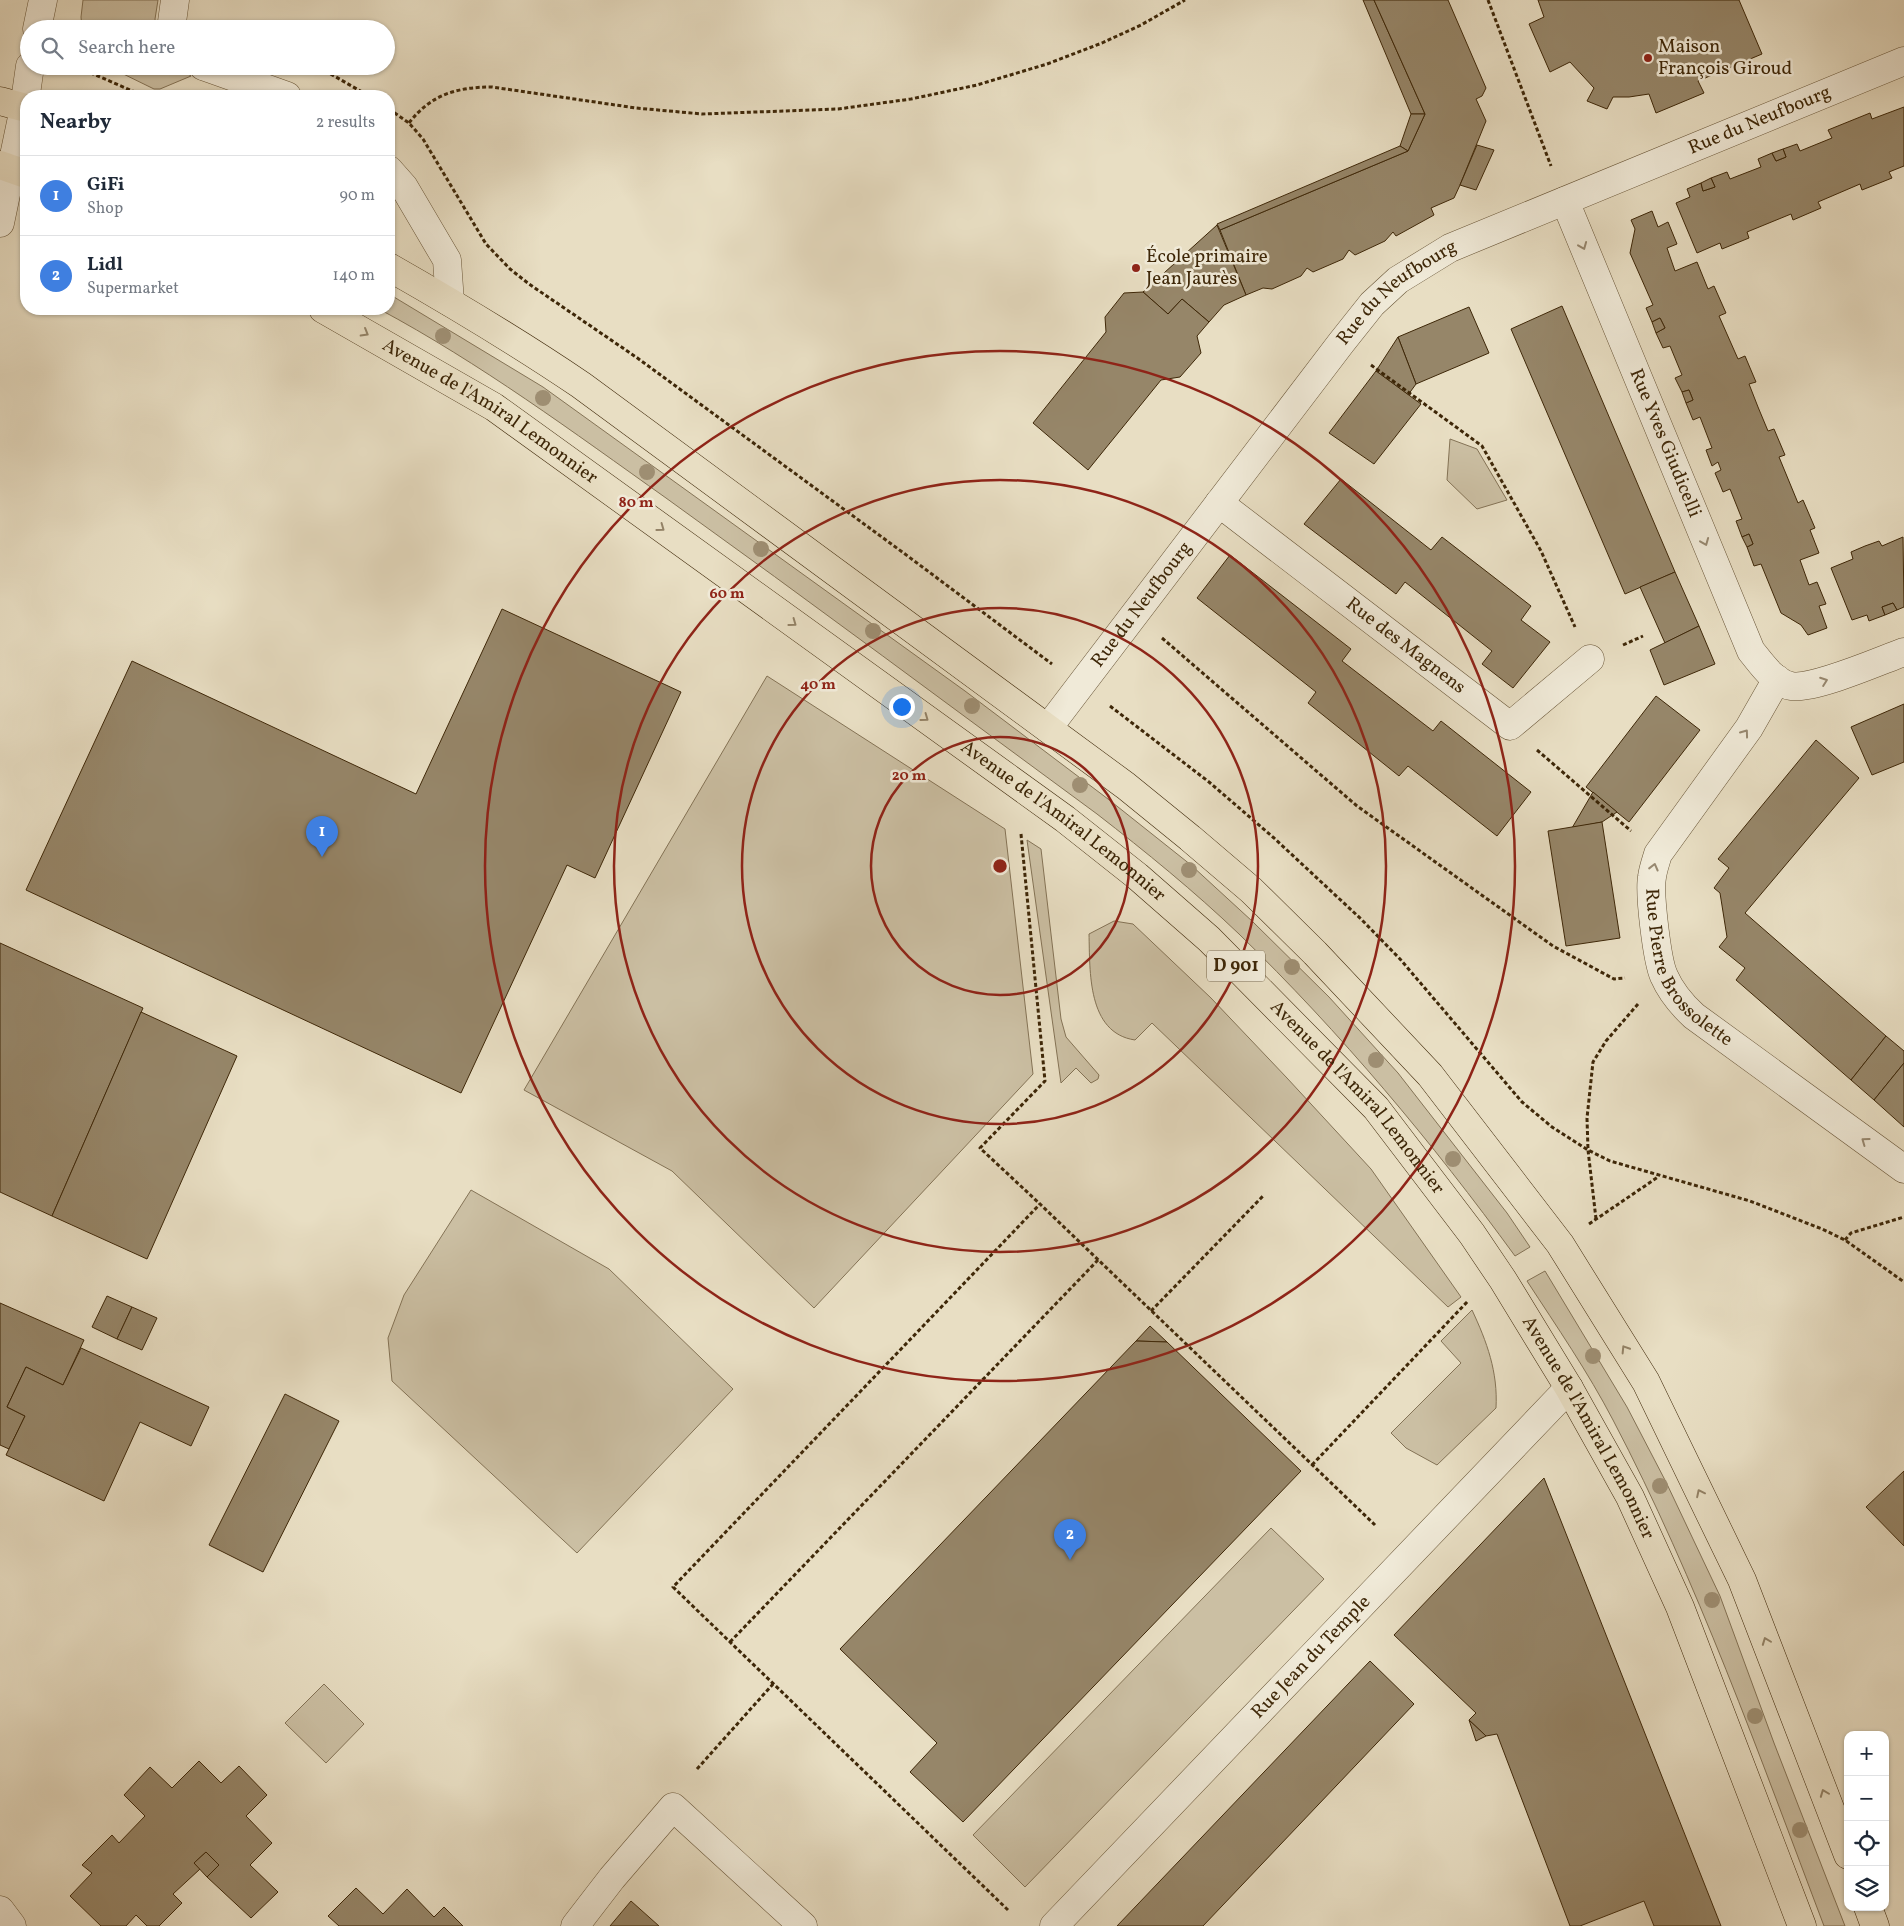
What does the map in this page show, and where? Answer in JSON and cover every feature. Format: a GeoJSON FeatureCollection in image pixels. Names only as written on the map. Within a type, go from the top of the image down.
{"type":"FeatureCollection","features":[{"type":"Feature","properties":{"kind":"main road"},"geometry":{"type":"LineString","coordinates":[[395,270],[522,345],[581,385],[1126,786],[1251,890],[1316,953],[1430,1075],[1560,1244],[1646,1382],[1742,1580],[1844,1845]]}},
{"type":"Feature","properties":{"kind":"main road","name":"Avenue de l'Amiral Lemonnier"},"geometry":{"type":"LineString","coordinates":[[333,315],[494,407],[1065,819],[1137,876],[1209,939],[1376,1108],[1493,1265],[1569,1388],[1630,1497],[1680,1607],[1802,1926]]}},
{"type":"Feature","properties":{"kind":"main road"},"geometry":{"type":"LineString","coordinates":[[1869,1911],[1875,1926]]}},
{"type":"Feature","properties":{"kind":"street"},"geometry":{"type":"LineString","coordinates":[[39,20],[42,0]]}},
{"type":"Feature","properties":{"kind":"street"},"geometry":{"type":"LineString","coordinates":[[172,20],[176,0]]}},
{"type":"Feature","properties":{"kind":"street","name":"Rue du Neufbourg"},"geometry":{"type":"LineString","coordinates":[[1048,728],[1341,343],[1372,304],[1398,280],[1450,248],[1904,60]]}},
{"type":"Feature","properties":{"kind":"street"},"geometry":{"type":"LineString","coordinates":[[20,90],[26,75]]}},
{"type":"Feature","properties":{"kind":"street"},"geometry":{"type":"LineString","coordinates":[[228,75],[270,90]]}},
{"type":"Feature","properties":{"kind":"street"},"geometry":{"type":"LineString","coordinates":[[0,223],[16,166],[13,108],[20,91]]}},
{"type":"Feature","properties":{"kind":"street"},"geometry":{"type":"LineString","coordinates":[[395,177],[404,187],[447,260],[450,302]]}},
{"type":"Feature","properties":{"kind":"street","name":"Rue Yves Giudicelli"},"geometry":{"type":"LineString","coordinates":[[1565,201],[1750,651],[1777,680]]}},
{"type":"Feature","properties":{"kind":"street","name":"Rue des Magnens"},"geometry":{"type":"LineString","coordinates":[[1219,503],[1510,726]]}},
{"type":"Feature","properties":{"kind":"street"},"geometry":{"type":"LineString","coordinates":[[1777,680],[1790,686],[1814,685],[1904,652]]}},
{"type":"Feature","properties":{"kind":"street"},"geometry":{"type":"LineString","coordinates":[[1510,726],[1590,660]]}},
{"type":"Feature","properties":{"kind":"street","name":"Rue Pierre Brossolette"},"geometry":{"type":"LineString","coordinates":[[1777,680],[1749,728],[1658,854],[1652,877],[1652,894],[1663,975],[1677,1000],[1694,1016],[1904,1169]]}},
{"type":"Feature","properties":{"kind":"street","name":"Rue Jean du Temple"},"geometry":{"type":"LineString","coordinates":[[1054,1926],[1569,1388]]}},
{"type":"Feature","properties":{"kind":"street"},"geometry":{"type":"LineString","coordinates":[[575,1926],[612,1878],[673,1807],[803,1926]]}},
{"type":"Feature","properties":{"kind":"street"},"geometry":{"type":"LineString","coordinates":[[0,1910],[12,1926]]}},
{"type":"Feature","properties":{"kind":"path"},"geometry":{"type":"LineString","coordinates":[[409,123],[416,113],[451,91],[478,87],[492,87],[636,108],[702,114],[838,109],[911,99],[977,85],[1047,64],[1102,43],[1141,25],[1185,0]]}},
{"type":"Feature","properties":{"kind":"path"},"geometry":{"type":"LineString","coordinates":[[1488,0],[1565,201]]}},
{"type":"Feature","properties":{"kind":"path"},"geometry":{"type":"LineString","coordinates":[[96,75],[130,90]]}},
{"type":"Feature","properties":{"kind":"path"},"geometry":{"type":"LineString","coordinates":[[332,75],[359,90]]}},
{"type":"Feature","properties":{"kind":"path"},"geometry":{"type":"LineString","coordinates":[[395,113],[409,123],[423,139],[486,244],[510,269],[644,363],[1042,657]]}},
{"type":"Feature","properties":{"kind":"path"},"geometry":{"type":"LineString","coordinates":[[1341,343],[1482,446],[1541,550],[1590,660]]}},
{"type":"Feature","properties":{"kind":"path"},"geometry":{"type":"LineString","coordinates":[[1134,614],[1357,806],[1553,946],[1614,979],[1663,975]]}},
{"type":"Feature","properties":{"kind":"path"},"geometry":{"type":"LineString","coordinates":[[1113,709],[1209,782],[1274,838],[1361,919],[1400,959],[1522,1102],[1552,1128],[1610,1161],[1750,1201],[1822,1229],[1845,1240],[1904,1282]]}},
{"type":"Feature","properties":{"kind":"path"},"geometry":{"type":"LineString","coordinates":[[1510,726],[1658,854]]}},
{"type":"Feature","properties":{"kind":"path"},"geometry":{"type":"LineString","coordinates":[[1021,833],[1044,1081],[980,1148],[1375,1525]]}},
{"type":"Feature","properties":{"kind":"path"},"geometry":{"type":"LineString","coordinates":[[1596,1219],[1588,1150],[1587,1118],[1594,1062],[1606,1041],[1663,975]]}},
{"type":"Feature","properties":{"kind":"path"},"geometry":{"type":"LineString","coordinates":[[1588,1225],[1659,1176]]}},
{"type":"Feature","properties":{"kind":"path"},"geometry":{"type":"LineString","coordinates":[[1151,1311],[1264,1195]]}},
{"type":"Feature","properties":{"kind":"path"},"geometry":{"type":"LineString","coordinates":[[1008,1910],[673,1587],[1040,1204]]}},
{"type":"Feature","properties":{"kind":"path"},"geometry":{"type":"LineString","coordinates":[[1845,1240],[1851,1233],[1904,1216]]}},
{"type":"Feature","properties":{"kind":"path"},"geometry":{"type":"LineString","coordinates":[[730,1642],[1098,1260]]}},
{"type":"Feature","properties":{"kind":"path"},"geometry":{"type":"LineString","coordinates":[[1312,1465],[1468,1301]]}},
{"type":"Feature","properties":{"kind":"path"},"geometry":{"type":"LineString","coordinates":[[697,1769],[773,1684]]}},
{"type":"Feature","properties":{"kind":"shaded area"},"geometry":{"type":"Polygon","coordinates":[[[83,0],[158,0],[155,20],[81,20],[83,0]]]}},
{"type":"Feature","properties":{"kind":"shaded area"},"geometry":{"type":"Polygon","coordinates":[[[125,75],[191,76],[160,89],[154,89],[125,75]]]}},
{"type":"Feature","properties":{"kind":"shaded area"},"geometry":{"type":"Polygon","coordinates":[[[395,298],[543,387],[965,691],[1108,799],[1191,865],[1252,921],[1329,997],[1398,1073],[1507,1213],[1530,1247],[1515,1256],[1418,1130],[1349,1049],[1239,934],[1170,872],[1097,814],[666,498],[526,399],[390,315],[395,315],[395,298]]]}},
{"type":"Feature","properties":{"kind":"shaded area"},"geometry":{"type":"Polygon","coordinates":[[[1450,439],[1477,449],[1507,500],[1477,509],[1447,480],[1450,439]]]}},
{"type":"Feature","properties":{"kind":"shaded area"},"geometry":{"type":"Polygon","coordinates":[[[767,676],[1005,829],[1033,1074],[814,1308],[672,1171],[524,1090],[767,676]]]}},
{"type":"Feature","properties":{"kind":"shaded area"},"geometry":{"type":"Polygon","coordinates":[[[1027,840],[1041,849],[1061,1019],[1066,1037],[1099,1075],[1098,1079],[1091,1083],[1076,1068],[1061,1083],[1027,840]]]}},
{"type":"Feature","properties":{"kind":"shaded area"},"geometry":{"type":"Polygon","coordinates":[[[1114,921],[1133,924],[1211,998],[1371,1169],[1461,1297],[1448,1307],[1152,1023],[1135,1040],[1119,1035],[1108,1026],[1094,998],[1091,982],[1089,934],[1114,921]]]}},
{"type":"Feature","properties":{"kind":"shaded area"},"geometry":{"type":"Polygon","coordinates":[[[471,1190],[609,1269],[733,1389],[577,1553],[392,1381],[388,1338],[404,1295],[471,1190]]]}},
{"type":"Feature","properties":{"kind":"shaded area"},"geometry":{"type":"Polygon","coordinates":[[[1545,1271],[1627,1407],[1666,1482],[1720,1596],[1774,1743],[1845,1926],[1824,1926],[1726,1670],[1700,1606],[1644,1481],[1593,1384],[1527,1281],[1545,1271]]]}},
{"type":"Feature","properties":{"kind":"shaded area"},"geometry":{"type":"Polygon","coordinates":[[[1472,1310],[1490,1357],[1495,1382],[1496,1408],[1437,1465],[1406,1448],[1391,1433],[1461,1363],[1441,1341],[1472,1310]]]}},
{"type":"Feature","properties":{"kind":"shaded area"},"geometry":{"type":"Polygon","coordinates":[[[1271,1528],[1324,1579],[1025,1887],[973,1835],[1271,1528]]]}},
{"type":"Feature","properties":{"kind":"shaded area"},"geometry":{"type":"Polygon","coordinates":[[[324,1684],[364,1724],[326,1763],[285,1723],[324,1684]]]}},
{"type":"Feature","properties":{"kind":"building"},"geometry":{"type":"Polygon","coordinates":[[[1363,0],[1374,0],[1425,114],[1411,114],[1363,0]]]}},
{"type":"Feature","properties":{"kind":"building"},"geometry":{"type":"Polygon","coordinates":[[[1374,0],[1448,0],[1486,88],[1482,96],[1476,99],[1486,121],[1460,185],[1454,198],[1431,208],[1434,215],[1396,236],[1393,232],[1385,241],[1355,255],[1349,250],[1343,259],[1313,272],[1307,268],[1301,276],[1272,289],[1263,288],[1246,295],[1220,230],[1408,151],[1425,114],[1374,0]]]}},
{"type":"Feature","properties":{"kind":"building","name":"Maison François Giroud"},"geometry":{"type":"Polygon","coordinates":[[[1538,0],[1739,0],[1762,54],[1698,81],[1704,93],[1656,113],[1649,94],[1613,97],[1607,109],[1587,101],[1594,88],[1570,62],[1550,72],[1529,24],[1544,17],[1538,0]]]}},
{"type":"Feature","properties":{"kind":"building"},"geometry":{"type":"Polygon","coordinates":[[[1904,107],[1904,166],[1889,172],[1892,178],[1862,190],[1860,184],[1818,202],[1821,208],[1793,220],[1791,214],[1747,232],[1749,238],[1722,249],[1720,243],[1697,253],[1676,203],[1690,197],[1687,189],[1701,183],[1703,191],[1715,187],[1711,178],[1727,172],[1730,179],[1761,167],[1758,159],[1772,153],[1776,161],[1786,157],[1783,149],[1797,144],[1800,151],[1832,138],[1828,130],[1870,113],[1872,119],[1904,107]]]}},
{"type":"Feature","properties":{"kind":"building"},"geometry":{"type":"Polygon","coordinates":[[[1411,114],[1425,114],[1408,151],[1400,146],[1411,114]]]}},
{"type":"Feature","properties":{"kind":"building"},"geometry":{"type":"Polygon","coordinates":[[[1477,145],[1494,150],[1476,190],[1460,185],[1477,145]]]}},
{"type":"Feature","properties":{"kind":"building"},"geometry":{"type":"Polygon","coordinates":[[[1400,146],[1408,151],[1220,230],[1217,224],[1400,146]]]}},
{"type":"Feature","properties":{"kind":"building"},"geometry":{"type":"Polygon","coordinates":[[[1783,149],[1786,157],[1776,161],[1772,153],[1783,149]]]}},
{"type":"Feature","properties":{"kind":"building"},"geometry":{"type":"Polygon","coordinates":[[[1711,178],[1715,187],[1703,191],[1701,183],[1711,178]]]}},
{"type":"Feature","properties":{"kind":"building"},"geometry":{"type":"Polygon","coordinates":[[[1652,211],[1658,227],[1668,222],[1677,244],[1667,248],[1675,271],[1697,262],[1708,289],[1714,286],[1726,313],[1719,316],[1738,359],[1745,356],[1756,382],[1749,384],[1758,407],[1768,431],[1774,429],[1785,455],[1779,457],[1798,503],[1803,500],[1815,528],[1810,530],[1819,553],[1800,560],[1809,585],[1817,582],[1826,604],[1819,606],[1827,628],[1808,635],[1801,625],[1781,613],[1761,564],[1754,566],[1747,547],[1753,544],[1749,534],[1742,537],[1736,521],[1742,519],[1730,489],[1723,492],[1715,473],[1721,470],[1718,462],[1712,466],[1706,450],[1712,448],[1700,417],[1693,420],[1686,403],[1693,400],[1689,390],[1682,392],[1675,378],[1682,375],[1670,346],[1663,348],[1656,333],[1665,328],[1660,318],[1652,322],[1646,308],[1653,305],[1630,253],[1635,229],[1631,220],[1652,211]]]}},
{"type":"Feature","properties":{"kind":"building"},"geometry":{"type":"Polygon","coordinates":[[[1217,225],[1246,295],[1224,305],[1209,322],[1182,299],[1168,314],[1143,292],[1217,225]]]}},
{"type":"Feature","properties":{"kind":"building"},"geometry":{"type":"Polygon","coordinates":[[[1143,292],[1168,314],[1182,299],[1209,322],[1197,336],[1201,353],[1180,377],[1161,380],[1088,470],[1033,423],[1106,332],[1105,317],[1124,293],[1143,292]]]}},
{"type":"Feature","properties":{"kind":"building"},"geometry":{"type":"Polygon","coordinates":[[[1562,306],[1675,572],[1625,594],[1511,329],[1562,306]]]}},
{"type":"Feature","properties":{"kind":"building"},"geometry":{"type":"Polygon","coordinates":[[[1469,307],[1489,353],[1416,384],[1398,337],[1469,307]]]}},
{"type":"Feature","properties":{"kind":"building"},"geometry":{"type":"Polygon","coordinates":[[[1660,318],[1665,328],[1656,333],[1652,322],[1660,318]]]}},
{"type":"Feature","properties":{"kind":"building"},"geometry":{"type":"Polygon","coordinates":[[[1398,337],[1416,384],[1408,395],[1376,371],[1398,337]]]}},
{"type":"Feature","properties":{"kind":"building"},"geometry":{"type":"Polygon","coordinates":[[[1376,371],[1421,404],[1374,464],[1329,433],[1376,371]]]}},
{"type":"Feature","properties":{"kind":"building"},"geometry":{"type":"Polygon","coordinates":[[[1689,390],[1693,400],[1686,403],[1682,392],[1689,390]]]}},
{"type":"Feature","properties":{"kind":"building"},"geometry":{"type":"Polygon","coordinates":[[[1341,479],[1431,550],[1442,537],[1531,606],[1521,620],[1550,642],[1513,688],[1482,664],[1492,651],[1405,582],[1396,594],[1304,524],[1341,479]]]}},
{"type":"Feature","properties":{"kind":"building"},"geometry":{"type":"Polygon","coordinates":[[[1749,534],[1753,544],[1747,547],[1742,537],[1749,534]]]}},
{"type":"Feature","properties":{"kind":"building"},"geometry":{"type":"Polygon","coordinates":[[[1903,537],[1904,607],[1897,610],[1893,603],[1882,607],[1885,615],[1869,621],[1867,615],[1852,620],[1831,568],[1853,559],[1851,552],[1879,541],[1882,546],[1903,537]]]}},
{"type":"Feature","properties":{"kind":"building"},"geometry":{"type":"Polygon","coordinates":[[[1230,555],[1351,649],[1342,661],[1433,731],[1441,721],[1531,792],[1497,836],[1408,766],[1399,776],[1308,703],[1316,692],[1197,598],[1230,555]]]}},
{"type":"Feature","properties":{"kind":"building"},"geometry":{"type":"Polygon","coordinates":[[[1675,572],[1699,626],[1665,643],[1640,587],[1675,572]]]}},
{"type":"Feature","properties":{"kind":"building"},"geometry":{"type":"Polygon","coordinates":[[[1893,603],[1897,610],[1885,615],[1882,607],[1893,603]]]}},
{"type":"Feature","properties":{"kind":"building"},"geometry":{"type":"Polygon","coordinates":[[[502,609],[681,692],[595,878],[567,865],[461,1093],[26,890],[132,661],[416,794],[502,609]]]}},
{"type":"Feature","properties":{"kind":"building"},"geometry":{"type":"Polygon","coordinates":[[[1699,626],[1715,664],[1664,685],[1650,650],[1699,626]]]}},
{"type":"Feature","properties":{"kind":"building"},"geometry":{"type":"Polygon","coordinates":[[[1656,696],[1700,730],[1629,822],[1586,787],[1656,696]]]}},
{"type":"Feature","properties":{"kind":"building"},"geometry":{"type":"Polygon","coordinates":[[[1904,704],[1904,762],[1872,775],[1851,727],[1904,704]]]}},
{"type":"Feature","properties":{"kind":"building"},"geometry":{"type":"Polygon","coordinates":[[[1816,740],[1859,778],[1745,913],[1886,1036],[1851,1080],[1736,980],[1745,968],[1719,947],[1727,937],[1720,893],[1714,888],[1729,868],[1718,859],[1816,740]]]}},
{"type":"Feature","properties":{"kind":"building"},"geometry":{"type":"Polygon","coordinates":[[[1593,792],[1617,812],[1602,822],[1572,828],[1593,792]]]}},
{"type":"Feature","properties":{"kind":"building"},"geometry":{"type":"Polygon","coordinates":[[[1602,822],[1620,938],[1566,946],[1548,831],[1602,822]]]}},
{"type":"Feature","properties":{"kind":"building"},"geometry":{"type":"Polygon","coordinates":[[[0,943],[143,1008],[52,1216],[0,1192],[0,943]]]}},
{"type":"Feature","properties":{"kind":"building"},"geometry":{"type":"Polygon","coordinates":[[[141,1012],[237,1056],[147,1259],[52,1216],[141,1012]]]}},
{"type":"Feature","properties":{"kind":"building"},"geometry":{"type":"Polygon","coordinates":[[[1886,1036],[1904,1051],[1904,1063],[1874,1100],[1851,1080],[1886,1036]]]}},
{"type":"Feature","properties":{"kind":"building"},"geometry":{"type":"Polygon","coordinates":[[[1904,1063],[1904,1127],[1874,1100],[1904,1063]]]}},
{"type":"Feature","properties":{"kind":"building"},"geometry":{"type":"Polygon","coordinates":[[[107,1296],[132,1307],[117,1339],[92,1327],[107,1296]]]}},
{"type":"Feature","properties":{"kind":"building"},"geometry":{"type":"Polygon","coordinates":[[[0,1303],[84,1340],[63,1385],[26,1367],[7,1407],[25,1416],[9,1449],[0,1445],[0,1303]]]}},
{"type":"Feature","properties":{"kind":"building"},"geometry":{"type":"Polygon","coordinates":[[[132,1307],[157,1318],[142,1350],[117,1339],[132,1307]]]}},
{"type":"Feature","properties":{"kind":"building"},"geometry":{"type":"Polygon","coordinates":[[[1150,1326],[1167,1342],[1136,1341],[1150,1326]]]}},
{"type":"Feature","properties":{"kind":"building"},"geometry":{"type":"Polygon","coordinates":[[[1136,1341],[1167,1342],[1301,1471],[963,1822],[910,1772],[937,1743],[840,1649],[1136,1341]]]}},
{"type":"Feature","properties":{"kind":"building"},"geometry":{"type":"Polygon","coordinates":[[[81,1348],[209,1407],[191,1446],[140,1422],[104,1501],[6,1455],[25,1416],[7,1407],[26,1367],[63,1385],[81,1348]]]}},
{"type":"Feature","properties":{"kind":"building"},"geometry":{"type":"Polygon","coordinates":[[[285,1394],[339,1421],[263,1572],[209,1545],[285,1394]]]}},
{"type":"Feature","properties":{"kind":"building"},"geometry":{"type":"Polygon","coordinates":[[[1904,1471],[1904,1546],[1866,1507],[1904,1471]]]}},
{"type":"Feature","properties":{"kind":"building"},"geometry":{"type":"Polygon","coordinates":[[[1544,1478],[1721,1926],[1654,1926],[1644,1901],[1580,1926],[1570,1926],[1497,1734],[1486,1736],[1469,1720],[1476,1713],[1394,1635],[1544,1478]]]}},
{"type":"Feature","properties":{"kind":"building"},"geometry":{"type":"Polygon","coordinates":[[[1370,1661],[1414,1704],[1203,1926],[1117,1926],[1370,1661]]]}},
{"type":"Feature","properties":{"kind":"building"},"geometry":{"type":"Polygon","coordinates":[[[1469,1720],[1486,1736],[1476,1741],[1469,1720]]]}},
{"type":"Feature","properties":{"kind":"building"},"geometry":{"type":"Polygon","coordinates":[[[199,1761],[221,1783],[239,1766],[267,1795],[246,1816],[272,1843],[250,1865],[278,1892],[251,1918],[207,1877],[219,1865],[206,1852],[194,1863],[200,1869],[173,1894],[182,1903],[159,1926],[147,1926],[136,1915],[126,1926],[101,1926],[70,1896],[92,1873],[82,1865],[112,1835],[119,1843],[145,1816],[124,1795],[150,1767],[172,1788],[199,1761]]]}},
{"type":"Feature","properties":{"kind":"building"},"geometry":{"type":"Polygon","coordinates":[[[206,1852],[219,1865],[207,1877],[194,1863],[206,1852]]]}},
{"type":"Feature","properties":{"kind":"building"},"geometry":{"type":"Polygon","coordinates":[[[356,1888],[383,1914],[407,1889],[434,1917],[444,1907],[463,1926],[339,1926],[328,1916],[356,1888]]]}},
{"type":"Feature","properties":{"kind":"building"},"geometry":{"type":"Polygon","coordinates":[[[631,1901],[659,1926],[610,1926],[631,1901]]]}},
{"type":"Feature","properties":{"kind":"place","name":"Maison François Giroud"},"geometry":{"type":"Point","coordinates":[1648,58]}},
{"type":"Feature","properties":{"kind":"place","name":"École primaire Jean Jaurès"},"geometry":{"type":"Point","coordinates":[1136,268]}},
{"type":"Feature","properties":{"kind":"place","name":"GiFi"},"geometry":{"type":"Point","coordinates":[322,857]}},
{"type":"Feature","properties":{"kind":"place","name":"Lidl"},"geometry":{"type":"Point","coordinates":[1070,1560]}}]}
